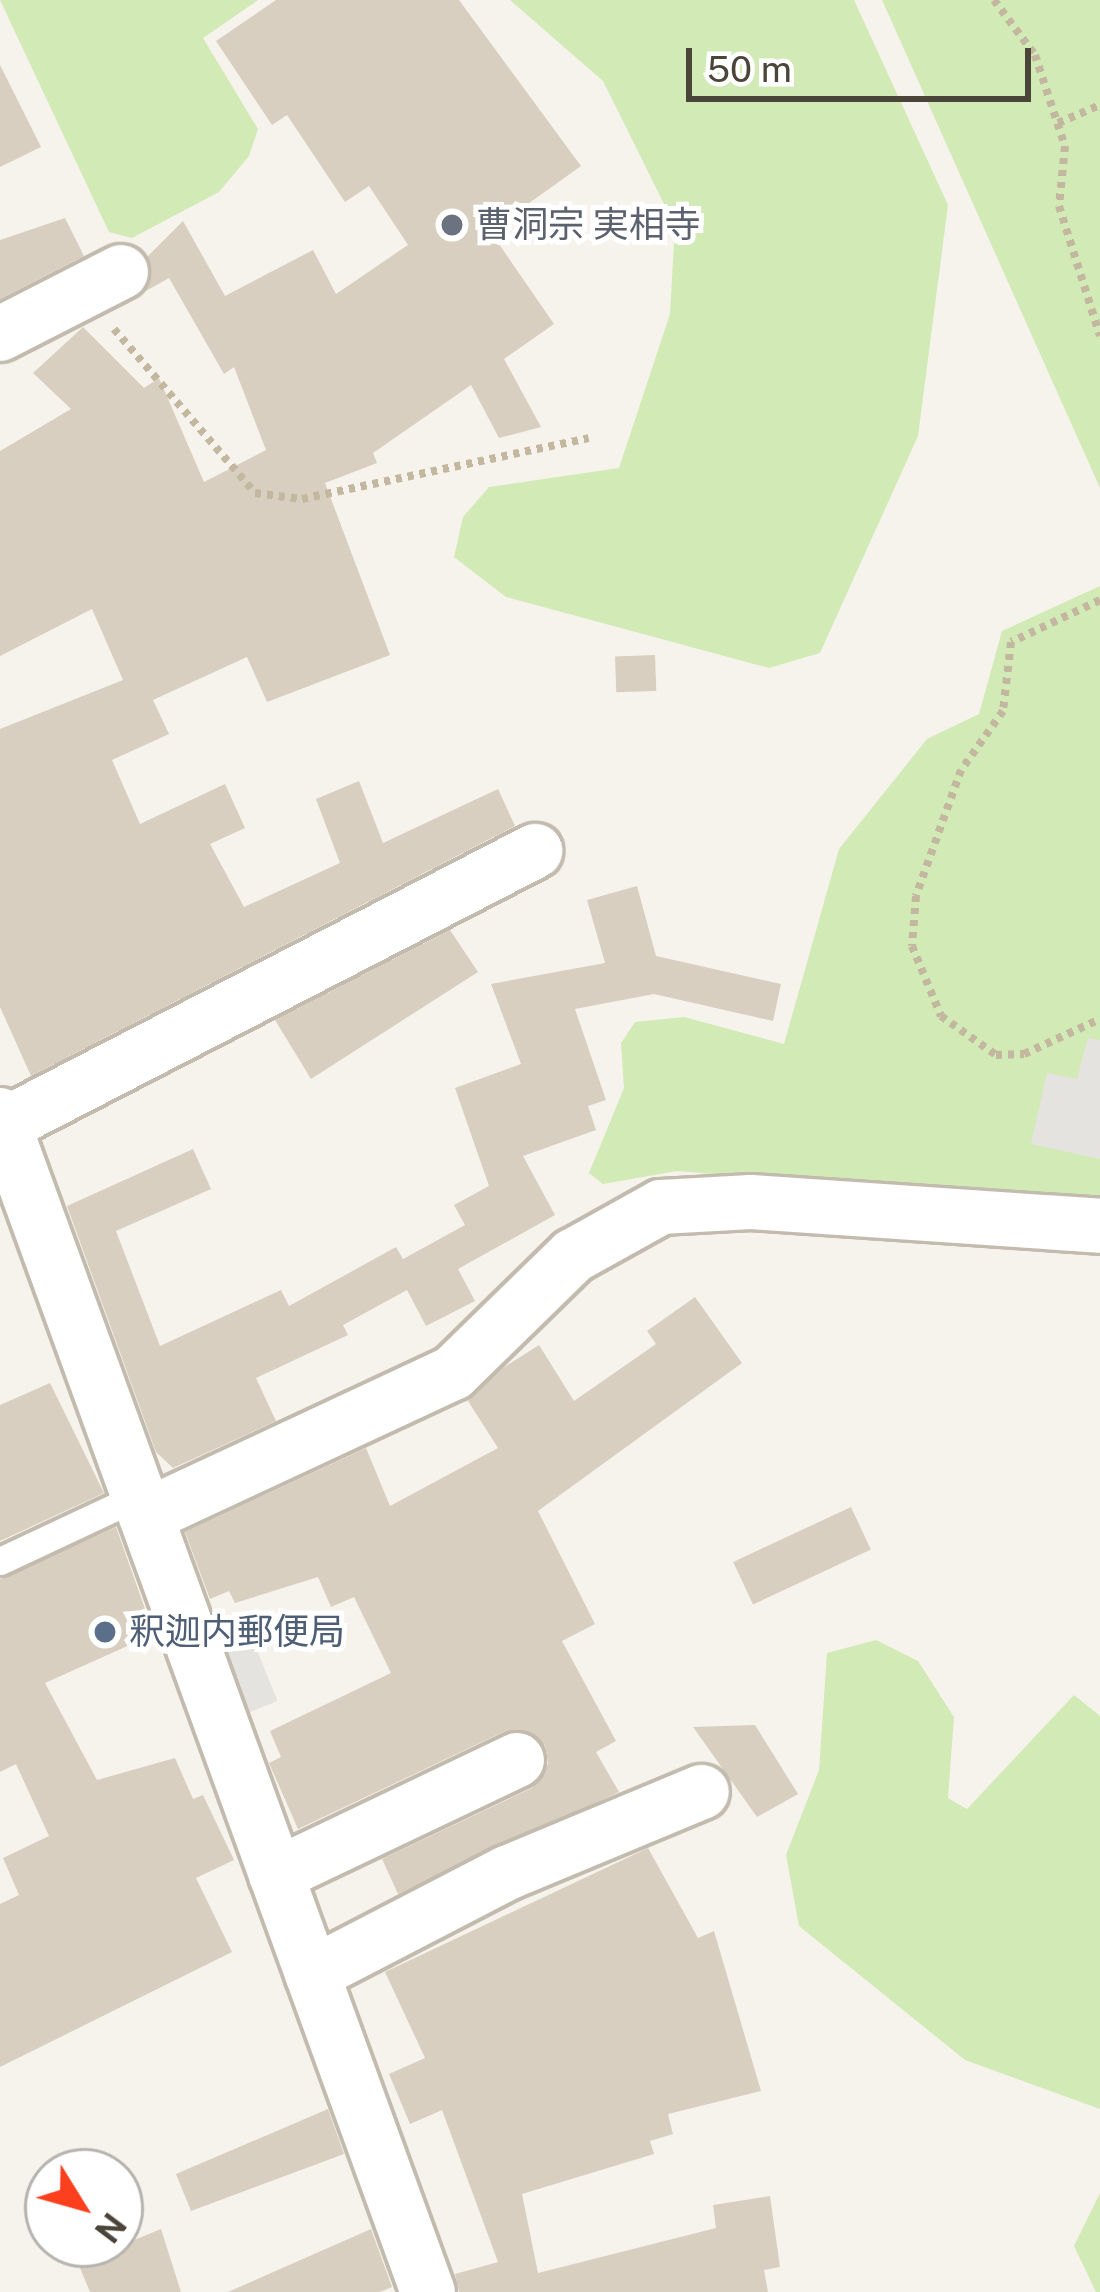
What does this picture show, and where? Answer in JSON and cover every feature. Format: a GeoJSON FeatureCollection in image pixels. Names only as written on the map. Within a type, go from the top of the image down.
{"type":"FeatureCollection","features":[{"type":"Feature","properties":{"kind":"street"},"geometry":{"type":"LineString","coordinates":[[0,334],[102,282]]}},
{"type":"Feature","properties":{"kind":"street"},"geometry":{"type":"LineString","coordinates":[[428,2292],[2,1120],[535,851]]}},
{"type":"Feature","properties":{"kind":"street"},"geometry":{"type":"LineString","coordinates":[[142,1506],[453,1373],[573,1256],[661,1207],[751,1202],[1100,1226]]}},
{"type":"Feature","properties":{"kind":"street"},"geometry":{"type":"LineString","coordinates":[[277,1875],[517,1760]]}},
{"type":"Feature","properties":{"kind":"street"},"geometry":{"type":"LineString","coordinates":[[312,1973],[508,1873],[702,1792]]}},
{"type":"Feature","properties":{"kind":"lane"},"geometry":{"type":"LineString","coordinates":[[0,1561],[142,1506]]}},
{"type":"Feature","properties":{"kind":"path"},"geometry":{"type":"LineString","coordinates":[[994,0],[1035,55],[1058,124],[1059,206],[1100,336]]}},
{"type":"Feature","properties":{"kind":"path"},"geometry":{"type":"LineString","coordinates":[[1058,124],[1100,104]]}},
{"type":"Feature","properties":{"kind":"path"},"geometry":{"type":"LineString","coordinates":[[102,282],[255,493],[302,500],[590,438]]}},
{"type":"Feature","properties":{"kind":"path"},"geometry":{"type":"LineString","coordinates":[[1100,600],[1011,641],[1003,711],[961,770],[916,896],[912,946],[941,1016],[996,1055],[1024,1054],[1100,1019]]}},
{"type":"Feature","properties":{"kind":"green space"},"geometry":{"type":"Polygon","coordinates":[[[0,0],[258,0],[203,38],[258,129],[249,156],[219,192],[132,238],[109,232],[0,0]]]}},
{"type":"Feature","properties":{"kind":"green space"},"geometry":{"type":"Polygon","coordinates":[[[510,0],[854,0],[948,205],[918,436],[820,653],[769,668],[506,597],[454,557],[463,517],[489,487],[619,468],[670,314],[675,226],[603,81],[510,0]]]}},
{"type":"Feature","properties":{"kind":"green space"},"geometry":{"type":"Polygon","coordinates":[[[882,0],[1100,0],[1100,488],[882,0]]]}},
{"type":"Feature","properties":{"kind":"green space"},"geometry":{"type":"Polygon","coordinates":[[[1100,586],[1100,1207],[677,1171],[603,1184],[589,1173],[624,1088],[621,1043],[635,1022],[684,1017],[784,1044],[839,849],[927,739],[979,714],[1002,631],[1100,586]]]}},
{"type":"Feature","properties":{"kind":"green space"},"geometry":{"type":"Polygon","coordinates":[[[876,1640],[918,1661],[954,1717],[948,1798],[967,1809],[1074,1695],[1100,1716],[1100,2109],[965,2060],[799,1926],[786,1855],[819,1770],[827,1653],[876,1640]]]}},
{"type":"Feature","properties":{"kind":"green space"},"geometry":{"type":"Polygon","coordinates":[[[1100,2193],[1100,2292],[1096,2292],[1074,2246],[1100,2193]]]}},
{"type":"Feature","properties":{"kind":"shaded area"},"geometry":{"type":"Polygon","coordinates":[[[1088,1038],[1100,1040],[1100,1159],[1031,1144],[1047,1073],[1077,1079],[1088,1038]]]}},
{"type":"Feature","properties":{"kind":"shaded area"},"geometry":{"type":"Polygon","coordinates":[[[242,1613],[278,1701],[247,1713],[211,1625],[242,1613]]]}},
{"type":"Feature","properties":{"kind":"building"},"geometry":{"type":"Polygon","coordinates":[[[276,0],[459,0],[581,166],[490,231],[554,324],[504,359],[541,427],[499,438],[471,385],[373,453],[377,463],[325,483],[390,655],[267,702],[247,657],[153,700],[169,734],[112,760],[140,824],[225,784],[245,828],[210,844],[244,907],[340,863],[316,799],[359,781],[383,843],[498,789],[515,826],[31,1076],[0,1007],[0,729],[123,680],[92,609],[0,656],[0,451],[71,409],[33,373],[83,327],[144,388],[159,378],[204,482],[266,450],[234,367],[224,374],[169,278],[144,292],[148,256],[183,221],[225,296],[313,250],[336,294],[408,245],[369,186],[345,202],[287,115],[272,125],[216,41],[276,0]]]}},
{"type":"Feature","properties":{"kind":"building"},"geometry":{"type":"Polygon","coordinates":[[[0,65],[41,147],[0,167],[0,65]]]}},
{"type":"Feature","properties":{"kind":"building"},"geometry":{"type":"Polygon","coordinates":[[[65,218],[84,256],[0,299],[0,240],[65,218]]]}},
{"type":"Feature","properties":{"kind":"building"},"geometry":{"type":"Polygon","coordinates":[[[655,655],[656,691],[616,692],[615,656],[655,655]]]}},
{"type":"Feature","properties":{"kind":"building"},"geometry":{"type":"Polygon","coordinates":[[[637,886],[656,956],[781,984],[773,1021],[654,994],[575,1009],[606,1100],[588,1106],[596,1130],[523,1156],[555,1215],[458,1269],[475,1301],[426,1326],[407,1290],[343,1325],[348,1335],[256,1378],[276,1421],[173,1468],[156,1452],[67,1206],[193,1149],[211,1189],[116,1231],[160,1346],[281,1290],[289,1306],[396,1247],[403,1259],[465,1225],[454,1205],[489,1186],[455,1088],[521,1064],[491,984],[605,963],[587,900],[637,886]]]}},
{"type":"Feature","properties":{"kind":"building"},"geometry":{"type":"Polygon","coordinates":[[[450,930],[478,972],[311,1079],[275,1020],[450,930]]]}},
{"type":"Feature","properties":{"kind":"building"},"geometry":{"type":"Polygon","coordinates":[[[695,1297],[742,1363],[538,1511],[595,1624],[562,1641],[616,1741],[596,1752],[619,1792],[398,1894],[382,1859],[532,1788],[548,1764],[545,1745],[503,1732],[298,1829],[269,1763],[281,1757],[270,1731],[391,1673],[354,1597],[331,1607],[318,1577],[235,1603],[229,1591],[210,1599],[185,1532],[366,1448],[390,1506],[498,1448],[468,1401],[503,1368],[539,1345],[574,1401],[656,1344],[647,1331],[695,1297]]]}},
{"type":"Feature","properties":{"kind":"building"},"geometry":{"type":"Polygon","coordinates":[[[50,1383],[104,1493],[0,1541],[0,1405],[50,1383]]]}},
{"type":"Feature","properties":{"kind":"building"},"geometry":{"type":"Polygon","coordinates":[[[851,1507],[871,1550],[753,1605],[733,1562],[851,1507]]]}},
{"type":"Feature","properties":{"kind":"building"},"geometry":{"type":"Polygon","coordinates":[[[116,1527],[154,1634],[45,1683],[97,1780],[175,1758],[193,1799],[203,1795],[234,1860],[196,1878],[232,1952],[0,2067],[0,1904],[19,1895],[3,1858],[49,1836],[16,1764],[0,1772],[0,1579],[116,1527]]]}},
{"type":"Feature","properties":{"kind":"building"},"geometry":{"type":"Polygon","coordinates":[[[755,1725],[798,1794],[757,1817],[693,1727],[755,1725]]]}},
{"type":"Feature","properties":{"kind":"building"},"geometry":{"type":"Polygon","coordinates":[[[648,1848],[698,1938],[714,1931],[761,2091],[668,2114],[673,2134],[650,2141],[654,2154],[522,2194],[538,2273],[716,2228],[713,2205],[770,2196],[780,2267],[764,2270],[768,2292],[459,2292],[455,2274],[498,2262],[442,2110],[410,2124],[389,2074],[425,2058],[385,1972],[648,1848]]]}},
{"type":"Feature","properties":{"kind":"building"},"geometry":{"type":"Polygon","coordinates":[[[328,2109],[344,2154],[191,2211],[176,2174],[328,2109]]]}},
{"type":"Feature","properties":{"kind":"building"},"geometry":{"type":"Polygon","coordinates":[[[161,2229],[181,2292],[90,2292],[80,2268],[144,2268],[144,2236],[161,2229]]]}},
{"type":"Feature","properties":{"kind":"building"},"geometry":{"type":"Polygon","coordinates":[[[371,2229],[392,2287],[380,2292],[228,2292],[371,2229]]]}},
{"type":"Feature","properties":{"kind":"place","name":"曹洞宗 実相寺"},"geometry":{"type":"Point","coordinates":[452,225]}},
{"type":"Feature","properties":{"kind":"place","name":"釈迦内郵便局"},"geometry":{"type":"Point","coordinates":[105,1632]}}]}
